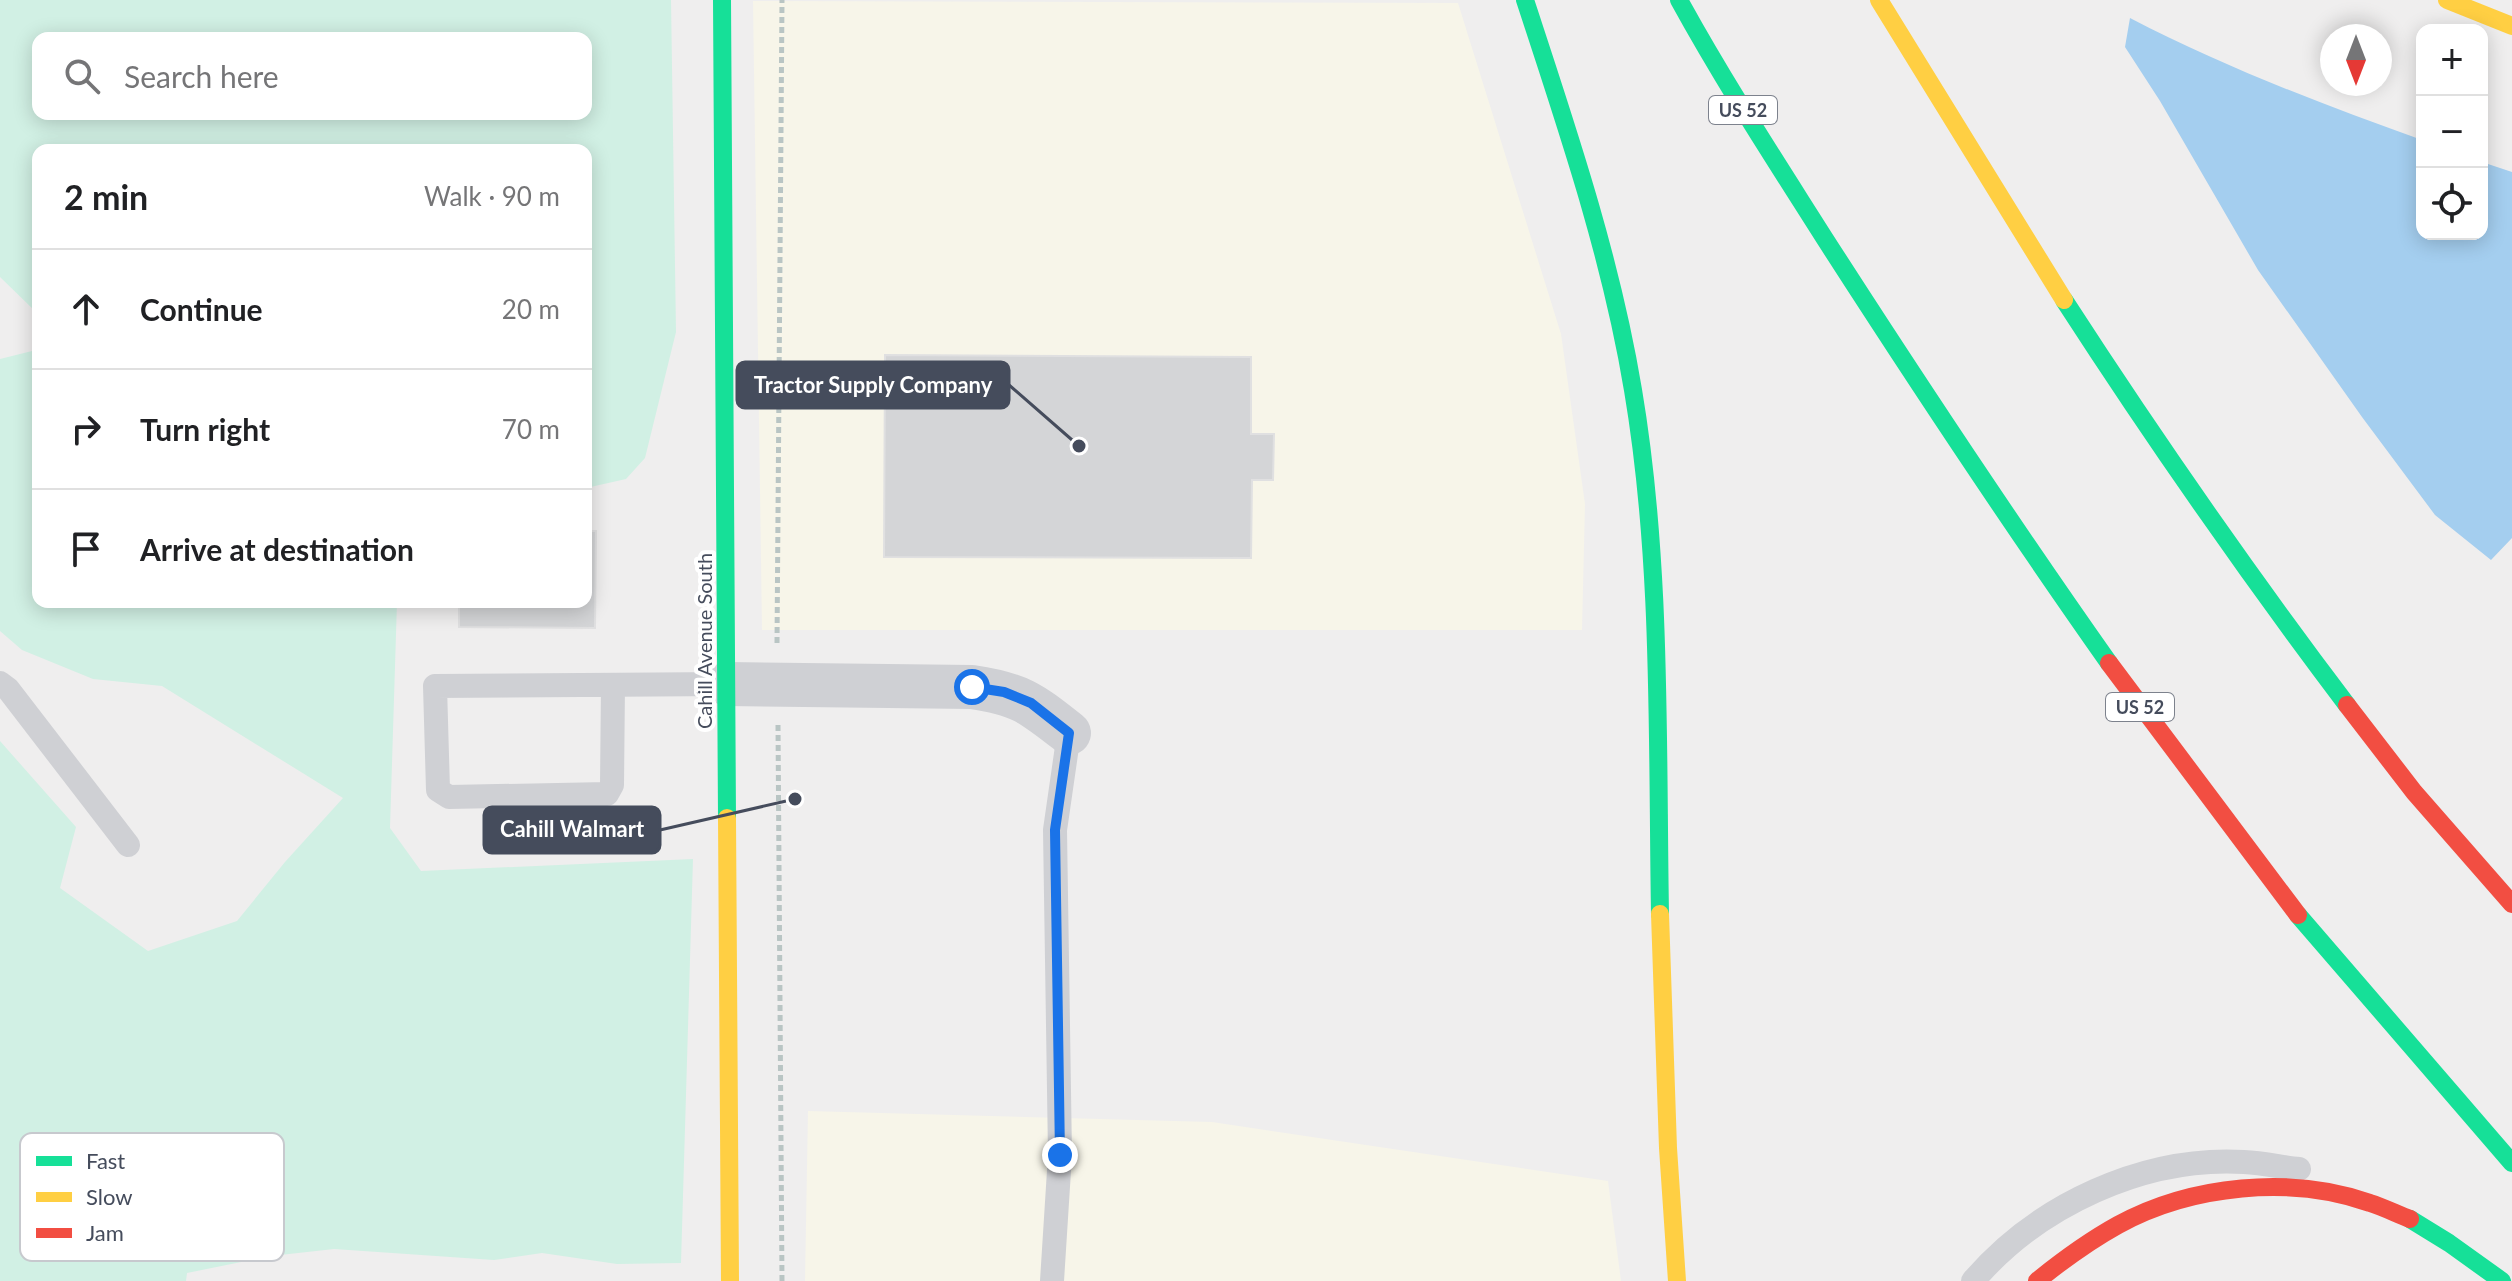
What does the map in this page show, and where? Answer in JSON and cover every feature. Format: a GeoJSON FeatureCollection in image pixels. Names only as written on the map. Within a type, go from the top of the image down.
{"type":"FeatureCollection","features":[{"type":"Feature","properties":{"kind":"main road","name":"Cahill Avenue South"},"geometry":{"type":"LineString","coordinates":[[722,0],[730,1281]]}},
{"type":"Feature","properties":{"kind":"main road"},"geometry":{"type":"LineString","coordinates":[[1525,0],[1577,155],[1619,315],[1641,445],[1653,568],[1665,1087],[1677,1281]]}},
{"type":"Feature","properties":{"kind":"main road","name":"US 52"},"geometry":{"type":"LineString","coordinates":[[1679,0],[1715,65],[1868,306],[1995,501],[2126,688],[2289,905],[2512,1163]]}},
{"type":"Feature","properties":{"kind":"main road"},"geometry":{"type":"LineString","coordinates":[[1879,0],[2037,259],[2141,419],[2255,582],[2414,792],[2512,904]]}},
{"type":"Feature","properties":{"kind":"main road"},"geometry":{"type":"LineString","coordinates":[[2447,0],[2512,26]]}},
{"type":"Feature","properties":{"kind":"main road"},"geometry":{"type":"LineString","coordinates":[[2037,1281],[2062,1258],[2110,1227],[2151,1208],[2205,1193],[2258,1187],[2317,1191],[2366,1202],[2415,1222],[2502,1281]]}},
{"type":"Feature","properties":{"kind":"street"},"geometry":{"type":"LineString","coordinates":[[727,684],[972,687],[1004,692],[1031,703],[1069,733]]}},
{"type":"Feature","properties":{"kind":"lane"},"geometry":{"type":"LineString","coordinates":[[0,683],[8,689],[128,845]]}},
{"type":"Feature","properties":{"kind":"lane"},"geometry":{"type":"LineString","coordinates":[[613,685],[612,785],[607,794],[442,795],[436,785],[435,686],[727,684]]}},
{"type":"Feature","properties":{"kind":"lane"},"geometry":{"type":"LineString","coordinates":[[1052,1281],[1060,1155],[1055,830],[1069,733]]}},
{"type":"Feature","properties":{"kind":"lane"},"geometry":{"type":"LineString","coordinates":[[1973,1281],[1989,1262],[2033,1226],[2077,1198],[2145,1173],[2195,1164],[2243,1162],[2304,1170],[2355,1184],[2415,1222]]}},
{"type":"Feature","properties":{"kind":"shaded area"},"geometry":{"type":"Polygon","coordinates":[[[753,1],[1458,3],[1561,334],[1585,504],[1582,630],[762,630],[753,1]]]}},
{"type":"Feature","properties":{"kind":"shaded area"},"geometry":{"type":"Polygon","coordinates":[[[808,1111],[1212,1122],[1608,1181],[1621,1281],[805,1281],[808,1111]]]}},
{"type":"Feature","properties":{"kind":"green space"},"geometry":{"type":"Polygon","coordinates":[[[0,0],[671,0],[676,332],[645,458],[626,479],[592,487],[592,144],[32,144],[32,308],[0,277],[0,0]]]}},
{"type":"Feature","properties":{"kind":"green space"},"geometry":{"type":"Polygon","coordinates":[[[32,351],[32,608],[397,608],[390,828],[421,871],[693,859],[681,1263],[617,1264],[542,1253],[494,1260],[334,1249],[284,1255],[284,1133],[20,1133],[20,1261],[246,1261],[187,1273],[186,1281],[0,1281],[0,741],[76,827],[60,888],[148,951],[237,921],[343,798],[162,686],[93,679],[22,650],[0,631],[0,359],[32,351]]]}},
{"type":"Feature","properties":{"kind":"water"},"geometry":{"type":"Polygon","coordinates":[[[2130,18],[2274,84],[2416,138],[2416,240],[2488,240],[2488,164],[2512,172],[2512,538],[2491,560],[2435,515],[2362,417],[2258,270],[2125,47],[2130,18]]]}},
{"type":"Feature","properties":{"kind":"building"},"geometry":{"type":"Polygon","coordinates":[[[885,355],[1251,357],[1251,434],[1274,434],[1273,480],[1252,480],[1251,558],[884,557],[885,355]]]}},
{"type":"Feature","properties":{"kind":"building"},"geometry":{"type":"Polygon","coordinates":[[[592,531],[596,531],[595,628],[459,627],[459,608],[592,608],[592,531]]]}},
{"type":"Feature","properties":{"kind":"traffic: fast"},"geometry":{"type":"LineString","coordinates":[[722,0],[727,818]]}},
{"type":"Feature","properties":{"kind":"traffic: fast"},"geometry":{"type":"LineString","coordinates":[[1525,0],[1600,242],[1633,390],[1649,520],[1653,586],[1660,914]]}},
{"type":"Feature","properties":{"kind":"traffic: fast"},"geometry":{"type":"LineString","coordinates":[[1679,0],[1750,121],[1860,293],[2109,663]]}},
{"type":"Feature","properties":{"kind":"traffic: fast"},"geometry":{"type":"LineString","coordinates":[[2064,300],[2202,506],[2347,705]]}},
{"type":"Feature","properties":{"kind":"traffic: fast"},"geometry":{"type":"LineString","coordinates":[[2298,915],[2512,1163]]}},
{"type":"Feature","properties":{"kind":"traffic: fast"},"geometry":{"type":"LineString","coordinates":[[2410,1219],[2502,1281]]}},
{"type":"Feature","properties":{"kind":"traffic: slow"},"geometry":{"type":"LineString","coordinates":[[1879,0],[2064,300]]}},
{"type":"Feature","properties":{"kind":"traffic: slow"},"geometry":{"type":"LineString","coordinates":[[2447,0],[2512,26]]}},
{"type":"Feature","properties":{"kind":"traffic: slow"},"geometry":{"type":"LineString","coordinates":[[727,818],[730,1281]]}},
{"type":"Feature","properties":{"kind":"traffic: slow"},"geometry":{"type":"LineString","coordinates":[[1660,914],[1668,1148],[1677,1281]]}},
{"type":"Feature","properties":{"kind":"traffic: jam"},"geometry":{"type":"LineString","coordinates":[[2109,663],[2298,915]]}},
{"type":"Feature","properties":{"kind":"traffic: jam"},"geometry":{"type":"LineString","coordinates":[[2347,705],[2414,792],[2512,904]]}},
{"type":"Feature","properties":{"kind":"traffic: jam"},"geometry":{"type":"LineString","coordinates":[[2037,1281],[2076,1251],[2118,1225],[2147,1211],[2209,1193],[2242,1188],[2308,1189],[2370,1203],[2410,1219]]}},
{"type":"Feature","properties":{"kind":"place","name":"Tractor Supply Company"},"geometry":{"type":"Point","coordinates":[1079,446]}},
{"type":"Feature","properties":{"kind":"place","name":"Cahill Walmart"},"geometry":{"type":"Point","coordinates":[795,799]}},
{"type":"Feature","properties":{"kind":"route"},"geometry":{"type":"LineString","coordinates":[[972,687],[1004,692],[1031,703],[1069,733],[1055,830],[1060,1155]]}}]}
